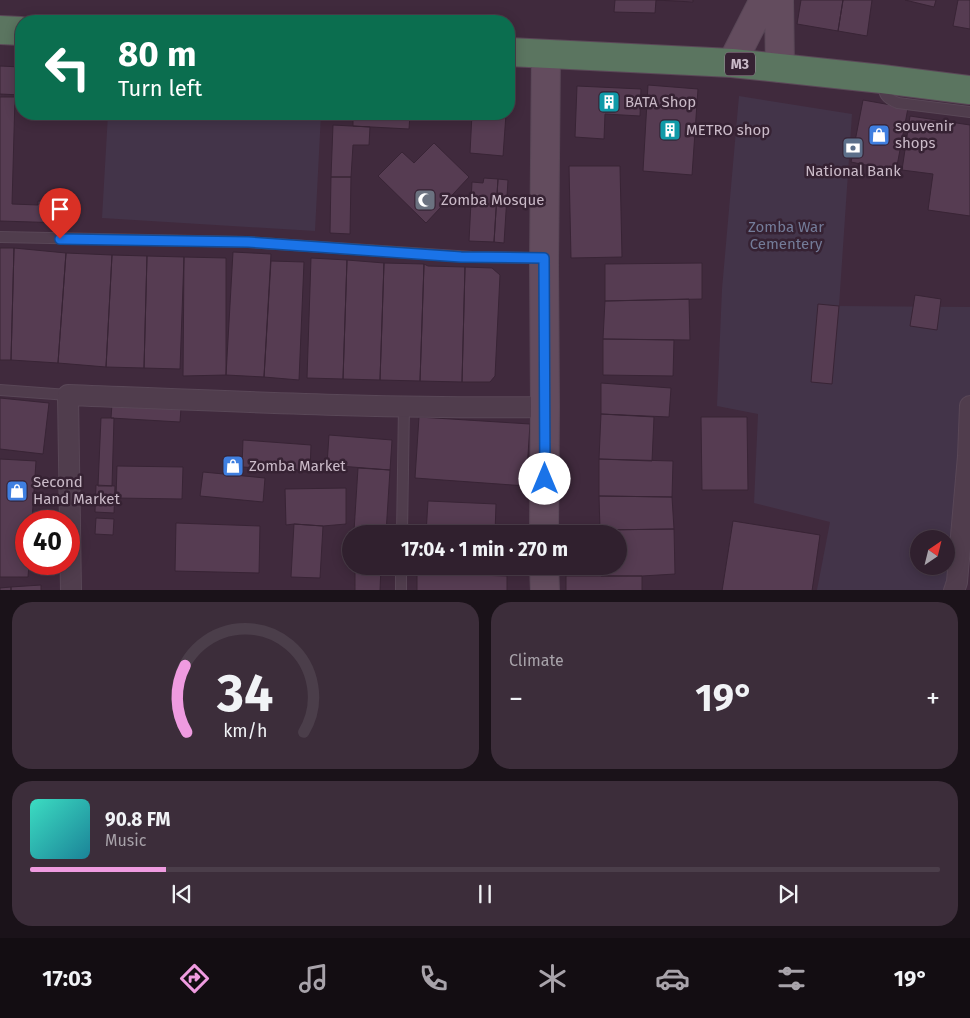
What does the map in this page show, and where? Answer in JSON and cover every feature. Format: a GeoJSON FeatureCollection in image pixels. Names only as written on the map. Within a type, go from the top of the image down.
{"type":"FeatureCollection","features":[{"type":"Feature","properties":{"kind":"highway"},"geometry":{"type":"LineString","coordinates":[[0,30],[15,31]]}},
{"type":"Feature","properties":{"kind":"highway","name":"M3"},"geometry":{"type":"LineString","coordinates":[[515,52],[732,63],[970,90]]}},
{"type":"Feature","properties":{"kind":"street"},"geometry":{"type":"LineString","coordinates":[[732,63],[764,0]]}},
{"type":"Feature","properties":{"kind":"street"},"geometry":{"type":"LineString","coordinates":[[779,0],[780,68]]}},
{"type":"Feature","properties":{"kind":"street"},"geometry":{"type":"LineString","coordinates":[[544,525],[546,54]]}},
{"type":"Feature","properties":{"kind":"street"},"geometry":{"type":"LineString","coordinates":[[71,590],[68,396],[404,406],[545,407]]}},
{"type":"Feature","properties":{"kind":"street"},"geometry":{"type":"LineString","coordinates":[[954,590],[957,582],[969,456],[970,406]]}},
{"type":"Feature","properties":{"kind":"street"},"geometry":{"type":"LineString","coordinates":[[544,575],[545,590]]}},
{"type":"Feature","properties":{"kind":"lane"},"geometry":{"type":"LineString","coordinates":[[882,79],[886,97],[898,104],[970,112]]}},
{"type":"Feature","properties":{"kind":"lane"},"geometry":{"type":"LineString","coordinates":[[0,237],[248,242],[449,256],[544,258]]}},
{"type":"Feature","properties":{"kind":"lane"},"geometry":{"type":"LineString","coordinates":[[0,390],[68,396]]}},
{"type":"Feature","properties":{"kind":"lane"},"geometry":{"type":"LineString","coordinates":[[402,525],[404,406]]}},
{"type":"Feature","properties":{"kind":"lane"},"geometry":{"type":"LineString","coordinates":[[401,575],[401,590]]}},
{"type":"Feature","properties":{"kind":"green space","name":"Zomba War Cementery"},"geometry":{"type":"Polygon","coordinates":[[[739,96],[852,114],[839,306],[970,307],[970,462],[959,590],[817,590],[830,522],[754,503],[758,414],[717,406],[722,289],[739,96]]]}},
{"type":"Feature","properties":{"kind":"green space"},"geometry":{"type":"Polygon","coordinates":[[[108,120],[321,120],[315,231],[102,218],[108,120]]]}},
{"type":"Feature","properties":{"kind":"building"},"geometry":{"type":"Polygon","coordinates":[[[615,0],[656,0],[655,13],[614,12],[615,0]]]}},
{"type":"Feature","properties":{"kind":"building"},"geometry":{"type":"Polygon","coordinates":[[[656,0],[693,0],[693,2],[656,0]]]}},
{"type":"Feature","properties":{"kind":"building"},"geometry":{"type":"Polygon","coordinates":[[[801,0],[843,0],[838,31],[797,24],[801,0]]]}},
{"type":"Feature","properties":{"kind":"building"},"geometry":{"type":"Polygon","coordinates":[[[843,0],[872,0],[867,36],[838,31],[843,0]]]}},
{"type":"Feature","properties":{"kind":"building"},"geometry":{"type":"Polygon","coordinates":[[[905,0],[936,0],[934,7],[905,0]]]}},
{"type":"Feature","properties":{"kind":"building"},"geometry":{"type":"Polygon","coordinates":[[[958,0],[970,0],[970,29],[953,26],[958,0]]]}},
{"type":"Feature","properties":{"kind":"building"},"geometry":{"type":"Polygon","coordinates":[[[0,66],[15,67],[15,95],[0,94],[0,66]]]}},
{"type":"Feature","properties":{"kind":"building","name":"METRO shop"},"geometry":{"type":"Polygon","coordinates":[[[648,85],[698,89],[692,175],[643,171],[648,85]]]}},
{"type":"Feature","properties":{"kind":"building","name":"BATA Shop"},"geometry":{"type":"Polygon","coordinates":[[[577,86],[641,89],[640,116],[605,114],[604,139],[575,137],[577,86]]]}},
{"type":"Feature","properties":{"kind":"building"},"geometry":{"type":"Polygon","coordinates":[[[0,97],[15,97],[12,204],[38,205],[38,201],[66,202],[65,223],[0,221],[0,97]]]}},
{"type":"Feature","properties":{"kind":"building","name":"souvenir shops"},"geometry":{"type":"Polygon","coordinates":[[[863,100],[908,108],[896,171],[851,162],[863,100]]]}},
{"type":"Feature","properties":{"kind":"building"},"geometry":{"type":"Polygon","coordinates":[[[910,116],[970,125],[970,216],[928,210],[933,174],[902,170],[910,116]]]}},
{"type":"Feature","properties":{"kind":"building"},"geometry":{"type":"Polygon","coordinates":[[[353,120],[410,120],[409,129],[353,126],[353,120]]]}},
{"type":"Feature","properties":{"kind":"building"},"geometry":{"type":"Polygon","coordinates":[[[472,120],[506,120],[503,156],[470,153],[472,120]]]}},
{"type":"Feature","properties":{"kind":"building"},"geometry":{"type":"Polygon","coordinates":[[[333,125],[370,127],[369,145],[353,145],[351,177],[331,177],[333,125]]]}},
{"type":"Feature","properties":{"kind":"building","name":"Zomba Mosque"},"geometry":{"type":"Polygon","coordinates":[[[434,143],[469,177],[426,223],[378,176],[402,152],[414,163],[434,143]]]}},
{"type":"Feature","properties":{"kind":"building"},"geometry":{"type":"Polygon","coordinates":[[[569,166],[620,166],[622,257],[571,258],[569,166]]]}},
{"type":"Feature","properties":{"kind":"building"},"geometry":{"type":"Polygon","coordinates":[[[331,177],[351,177],[350,234],[330,233],[331,177]]]}},
{"type":"Feature","properties":{"kind":"building"},"geometry":{"type":"Polygon","coordinates":[[[484,178],[498,179],[494,242],[469,241],[472,182],[483,183],[484,178]]]}},
{"type":"Feature","properties":{"kind":"building"},"geometry":{"type":"Polygon","coordinates":[[[498,179],[508,180],[504,243],[494,242],[498,179]]]}},
{"type":"Feature","properties":{"kind":"building"},"geometry":{"type":"Polygon","coordinates":[[[0,248],[14,248],[11,360],[0,360],[0,248]]]}},
{"type":"Feature","properties":{"kind":"building"},"geometry":{"type":"Polygon","coordinates":[[[14,248],[66,253],[58,363],[11,360],[14,248]]]}},
{"type":"Feature","properties":{"kind":"building"},"geometry":{"type":"Polygon","coordinates":[[[233,252],[271,254],[264,377],[226,375],[233,252]]]}},
{"type":"Feature","properties":{"kind":"building"},"geometry":{"type":"Polygon","coordinates":[[[66,253],[112,255],[106,367],[58,363],[66,253]]]}},
{"type":"Feature","properties":{"kind":"building"},"geometry":{"type":"Polygon","coordinates":[[[112,255],[147,256],[144,368],[106,367],[112,255]]]}},
{"type":"Feature","properties":{"kind":"building"},"geometry":{"type":"Polygon","coordinates":[[[147,256],[184,257],[180,369],[144,368],[147,256]]]}},
{"type":"Feature","properties":{"kind":"building"},"geometry":{"type":"Polygon","coordinates":[[[184,257],[226,258],[226,375],[183,376],[184,257]]]}},
{"type":"Feature","properties":{"kind":"building"},"geometry":{"type":"Polygon","coordinates":[[[311,258],[347,260],[343,379],[307,378],[311,258]]]}},
{"type":"Feature","properties":{"kind":"building"},"geometry":{"type":"Polygon","coordinates":[[[347,260],[384,263],[380,380],[343,379],[347,260]]]}},
{"type":"Feature","properties":{"kind":"building"},"geometry":{"type":"Polygon","coordinates":[[[271,261],[304,262],[299,380],[264,377],[271,261]]]}},
{"type":"Feature","properties":{"kind":"building"},"geometry":{"type":"Polygon","coordinates":[[[384,263],[424,264],[420,381],[380,380],[384,263]]]}},
{"type":"Feature","properties":{"kind":"building"},"geometry":{"type":"Polygon","coordinates":[[[702,263],[702,299],[605,301],[605,264],[702,263]]]}},
{"type":"Feature","properties":{"kind":"building"},"geometry":{"type":"Polygon","coordinates":[[[424,264],[428,266],[465,267],[462,382],[420,381],[424,264]]]}},
{"type":"Feature","properties":{"kind":"building"},"geometry":{"type":"Polygon","coordinates":[[[465,267],[492,268],[500,275],[495,376],[490,382],[462,382],[465,267]]]}},
{"type":"Feature","properties":{"kind":"building"},"geometry":{"type":"Polygon","coordinates":[[[915,295],[941,299],[937,330],[910,326],[915,295]]]}},
{"type":"Feature","properties":{"kind":"building"},"geometry":{"type":"Polygon","coordinates":[[[689,299],[690,340],[603,339],[605,301],[689,299]]]}},
{"type":"Feature","properties":{"kind":"building"},"geometry":{"type":"Polygon","coordinates":[[[818,304],[839,306],[832,384],[811,382],[818,304]]]}},
{"type":"Feature","properties":{"kind":"building"},"geometry":{"type":"Polygon","coordinates":[[[603,339],[674,340],[673,376],[603,375],[603,339]]]}},
{"type":"Feature","properties":{"kind":"building"},"geometry":{"type":"Polygon","coordinates":[[[601,383],[671,388],[669,417],[601,414],[601,383]]]}},
{"type":"Feature","properties":{"kind":"building"},"geometry":{"type":"Polygon","coordinates":[[[0,398],[49,403],[43,454],[0,449],[0,398]]]}},
{"type":"Feature","properties":{"kind":"building"},"geometry":{"type":"Polygon","coordinates":[[[112,404],[181,408],[180,422],[111,418],[112,404]]]}},
{"type":"Feature","properties":{"kind":"building"},"geometry":{"type":"Polygon","coordinates":[[[601,414],[654,417],[652,461],[599,459],[601,414]]]}},
{"type":"Feature","properties":{"kind":"building"},"geometry":{"type":"Polygon","coordinates":[[[419,417],[530,424],[526,486],[415,478],[419,417]]]}},
{"type":"Feature","properties":{"kind":"building"},"geometry":{"type":"Polygon","coordinates":[[[701,417],[747,417],[748,490],[702,490],[701,417]]]}},
{"type":"Feature","properties":{"kind":"building"},"geometry":{"type":"Polygon","coordinates":[[[101,418],[114,418],[112,486],[98,486],[101,418]]]}},
{"type":"Feature","properties":{"kind":"building"},"geometry":{"type":"Polygon","coordinates":[[[329,435],[392,440],[390,470],[327,465],[329,435]]]}},
{"type":"Feature","properties":{"kind":"building"},"geometry":{"type":"Polygon","coordinates":[[[243,440],[311,445],[310,471],[242,467],[243,440]]]}},
{"type":"Feature","properties":{"kind":"building","name":"Second Hand Market"},"geometry":{"type":"Polygon","coordinates":[[[0,459],[36,461],[33,510],[15,510],[15,575],[28,575],[28,577],[0,577],[0,459]]]}},
{"type":"Feature","properties":{"kind":"building"},"geometry":{"type":"Polygon","coordinates":[[[599,459],[673,461],[672,497],[599,496],[599,459]]]}},
{"type":"Feature","properties":{"kind":"building"},"geometry":{"type":"Polygon","coordinates":[[[117,466],[183,467],[182,499],[116,498],[117,466]]]}},
{"type":"Feature","properties":{"kind":"building"},"geometry":{"type":"Polygon","coordinates":[[[358,468],[390,470],[387,525],[354,525],[358,468]]]}},
{"type":"Feature","properties":{"kind":"building"},"geometry":{"type":"Polygon","coordinates":[[[203,472],[265,478],[263,502],[200,496],[203,472]]]}},
{"type":"Feature","properties":{"kind":"building"},"geometry":{"type":"Polygon","coordinates":[[[96,485],[115,486],[114,513],[95,512],[96,485]]]}},
{"type":"Feature","properties":{"kind":"building"},"geometry":{"type":"Polygon","coordinates":[[[346,488],[346,524],[323,526],[286,525],[285,489],[346,488]]]}},
{"type":"Feature","properties":{"kind":"building"},"geometry":{"type":"Polygon","coordinates":[[[599,496],[672,497],[674,529],[627,530],[627,525],[600,525],[599,496]]]}},
{"type":"Feature","properties":{"kind":"building"},"geometry":{"type":"Polygon","coordinates":[[[428,501],[496,504],[495,525],[427,525],[428,501]]]}},
{"type":"Feature","properties":{"kind":"building"},"geometry":{"type":"Polygon","coordinates":[[[96,518],[114,519],[113,535],[95,534],[96,518]]]}},
{"type":"Feature","properties":{"kind":"building"},"geometry":{"type":"Polygon","coordinates":[[[733,521],[820,535],[812,590],[722,590],[733,521]]]}},
{"type":"Feature","properties":{"kind":"building"},"geometry":{"type":"Polygon","coordinates":[[[176,523],[260,526],[259,573],[175,571],[176,523]]]}},
{"type":"Feature","properties":{"kind":"building"},"geometry":{"type":"Polygon","coordinates":[[[294,524],[323,526],[320,578],[291,577],[294,524]]]}},
{"type":"Feature","properties":{"kind":"building"},"geometry":{"type":"Polygon","coordinates":[[[674,529],[675,574],[601,576],[627,575],[627,530],[674,529]]]}},
{"type":"Feature","properties":{"kind":"building"},"geometry":{"type":"Polygon","coordinates":[[[355,575],[381,575],[380,590],[355,590],[355,575]]]}},
{"type":"Feature","properties":{"kind":"building"},"geometry":{"type":"Polygon","coordinates":[[[417,575],[507,576],[507,590],[417,590],[417,575]]]}},
{"type":"Feature","properties":{"kind":"building"},"geometry":{"type":"Polygon","coordinates":[[[566,576],[642,576],[642,590],[566,590],[566,576]]]}},
{"type":"Feature","properties":{"kind":"building"},"geometry":{"type":"Polygon","coordinates":[[[41,585],[41,590],[11,590],[11,587],[41,585]]]}},
{"type":"Feature","properties":{"kind":"building"},"geometry":{"type":"Polygon","coordinates":[[[11,587],[11,590],[0,590],[0,588],[11,587]]]}},
{"type":"Feature","properties":{"kind":"place","name":"BATA Shop"},"geometry":{"type":"Point","coordinates":[609,102]}},
{"type":"Feature","properties":{"kind":"place","name":"METRO shop"},"geometry":{"type":"Point","coordinates":[670,130]}},
{"type":"Feature","properties":{"kind":"place","name":"souvenir shops"},"geometry":{"type":"Point","coordinates":[879,135]}},
{"type":"Feature","properties":{"kind":"place","name":"National Bank"},"geometry":{"type":"Point","coordinates":[853,148]}},
{"type":"Feature","properties":{"kind":"place","name":"Zomba Mosque"},"geometry":{"type":"Point","coordinates":[425,200]}},
{"type":"Feature","properties":{"kind":"place","name":"Zomba Market"},"geometry":{"type":"Point","coordinates":[233,466]}},
{"type":"Feature","properties":{"kind":"place","name":"Second Hand Market"},"geometry":{"type":"Point","coordinates":[17,491]}},
{"type":"Feature","properties":{"kind":"route"},"geometry":{"type":"LineString","coordinates":[[60,239],[248,242],[461,257],[544,258],[545,479]]}}]}
